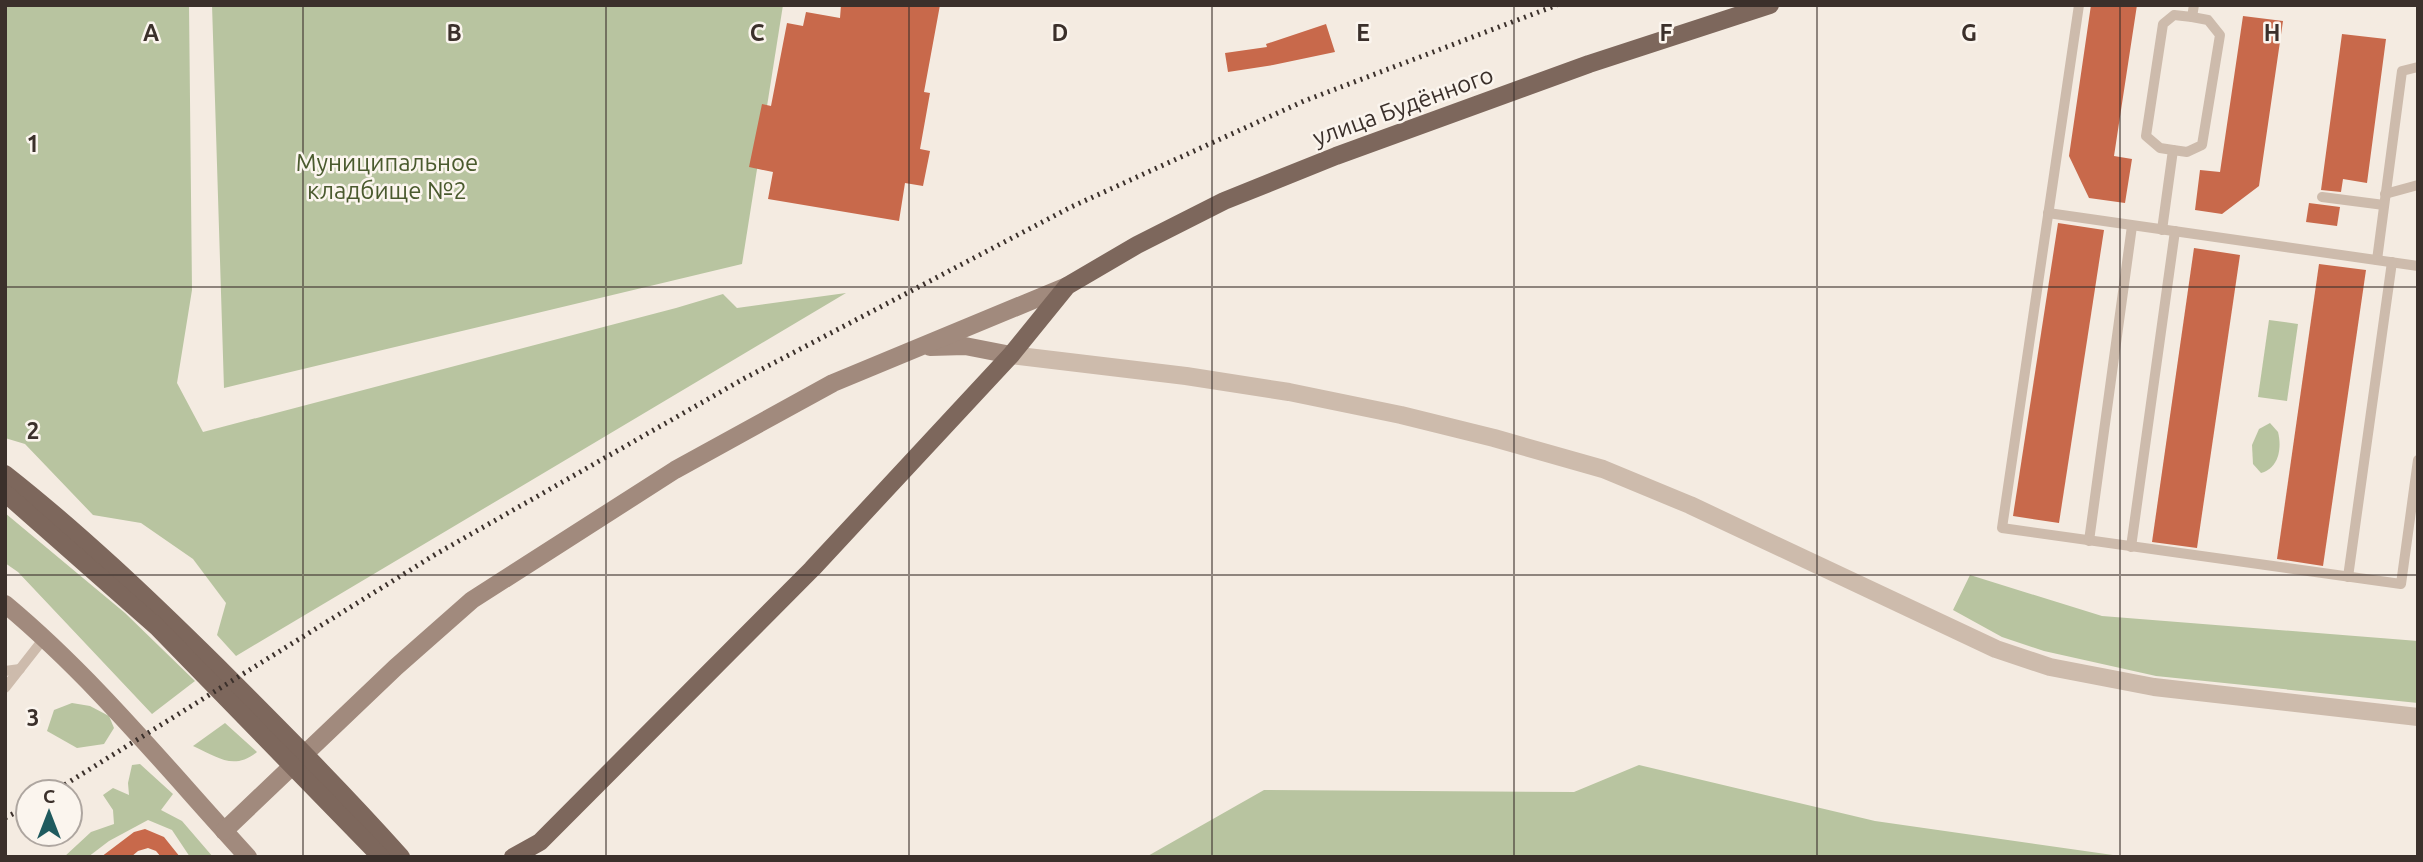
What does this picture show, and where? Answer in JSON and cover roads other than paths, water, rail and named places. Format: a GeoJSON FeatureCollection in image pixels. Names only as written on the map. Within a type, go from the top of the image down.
{"type":"FeatureCollection","features":[{"type":"Feature","properties":{"kind":"main road","name":"улица Будённого"},"geometry":{"type":"LineString","coordinates":[[1067,286],[1137,245],[1224,201],[1336,156],[1589,64],[1770,5]]}},
{"type":"Feature","properties":{"kind":"main road"},"geometry":{"type":"LineString","coordinates":[[513,857],[537,850],[812,569],[1011,355],[1067,286]]}},
{"type":"Feature","properties":{"kind":"main road"},"geometry":{"type":"LineString","coordinates":[[5,474],[54,514],[326,786],[401,857]]}},
{"type":"Feature","properties":{"kind":"main road"},"geometry":{"type":"LineString","coordinates":[[5,493],[162,622]]}},
{"type":"Feature","properties":{"kind":"main road"},"geometry":{"type":"LineString","coordinates":[[326,786],[381,857]]}},
{"type":"Feature","properties":{"kind":"street"},"geometry":{"type":"LineString","coordinates":[[224,831],[396,667],[472,600],[675,470],[833,383],[1067,286]]}},
{"type":"Feature","properties":{"kind":"street"},"geometry":{"type":"LineString","coordinates":[[916,347],[965,346],[1011,355],[1186,376],[1289,392],[1401,415],[1603,469],[1690,505],[1996,649],[2050,667],[2154,687],[2418,717]]}},
{"type":"Feature","properties":{"kind":"street"},"geometry":{"type":"LineString","coordinates":[[5,604],[45,637],[122,717],[248,857]]}},
{"type":"Feature","properties":{"kind":"lane"},"geometry":{"type":"LineString","coordinates":[[2079,5],[2002,528],[2401,584],[2418,460]]}},
{"type":"Feature","properties":{"kind":"lane"},"geometry":{"type":"LineString","coordinates":[[2192,17],[2194,5]]}},
{"type":"Feature","properties":{"kind":"lane"},"geometry":{"type":"LineString","coordinates":[[2174,15],[2192,17],[2208,20],[2220,35],[2202,145],[2187,152],[2160,148],[2146,136],[2163,24],[2174,15]]}},
{"type":"Feature","properties":{"kind":"lane"},"geometry":{"type":"LineString","coordinates":[[2377,260],[2402,71],[2418,67]]}},
{"type":"Feature","properties":{"kind":"lane"},"geometry":{"type":"LineString","coordinates":[[2161,230],[2172,150]]}},
{"type":"Feature","properties":{"kind":"lane"},"geometry":{"type":"LineString","coordinates":[[2322,197],[2385,199],[2418,185]]}},
{"type":"Feature","properties":{"kind":"lane"},"geometry":{"type":"LineString","coordinates":[[2048,214],[2418,266]]}},
{"type":"Feature","properties":{"kind":"lane"},"geometry":{"type":"LineString","coordinates":[[2089,541],[2132,226]]}},
{"type":"Feature","properties":{"kind":"lane"},"geometry":{"type":"LineString","coordinates":[[2131,547],[2175,232]]}},
{"type":"Feature","properties":{"kind":"lane"},"geometry":{"type":"LineString","coordinates":[[2348,577],[2392,262]]}},
{"type":"Feature","properties":{"kind":"lane"},"geometry":{"type":"LineString","coordinates":[[5,688],[45,637]]}},
{"type":"Feature","properties":{"kind":"lane"},"geometry":{"type":"LineString","coordinates":[[5,671],[20,669]]}},
{"type":"Feature","properties":{"kind":"railway"},"geometry":{"type":"LineString","coordinates":[[76,778],[436,554],[745,378],[1071,207],[1304,101],[1557,5]]}},
{"type":"Feature","properties":{"kind":"railway"},"geometry":{"type":"LineString","coordinates":[[5,818],[14,813]]}},
{"type":"Feature","properties":{"kind":"park label","name":"Муниципальное кладбище №2"},"geometry":{"type":"Point","coordinates":[387,176]}}]}
